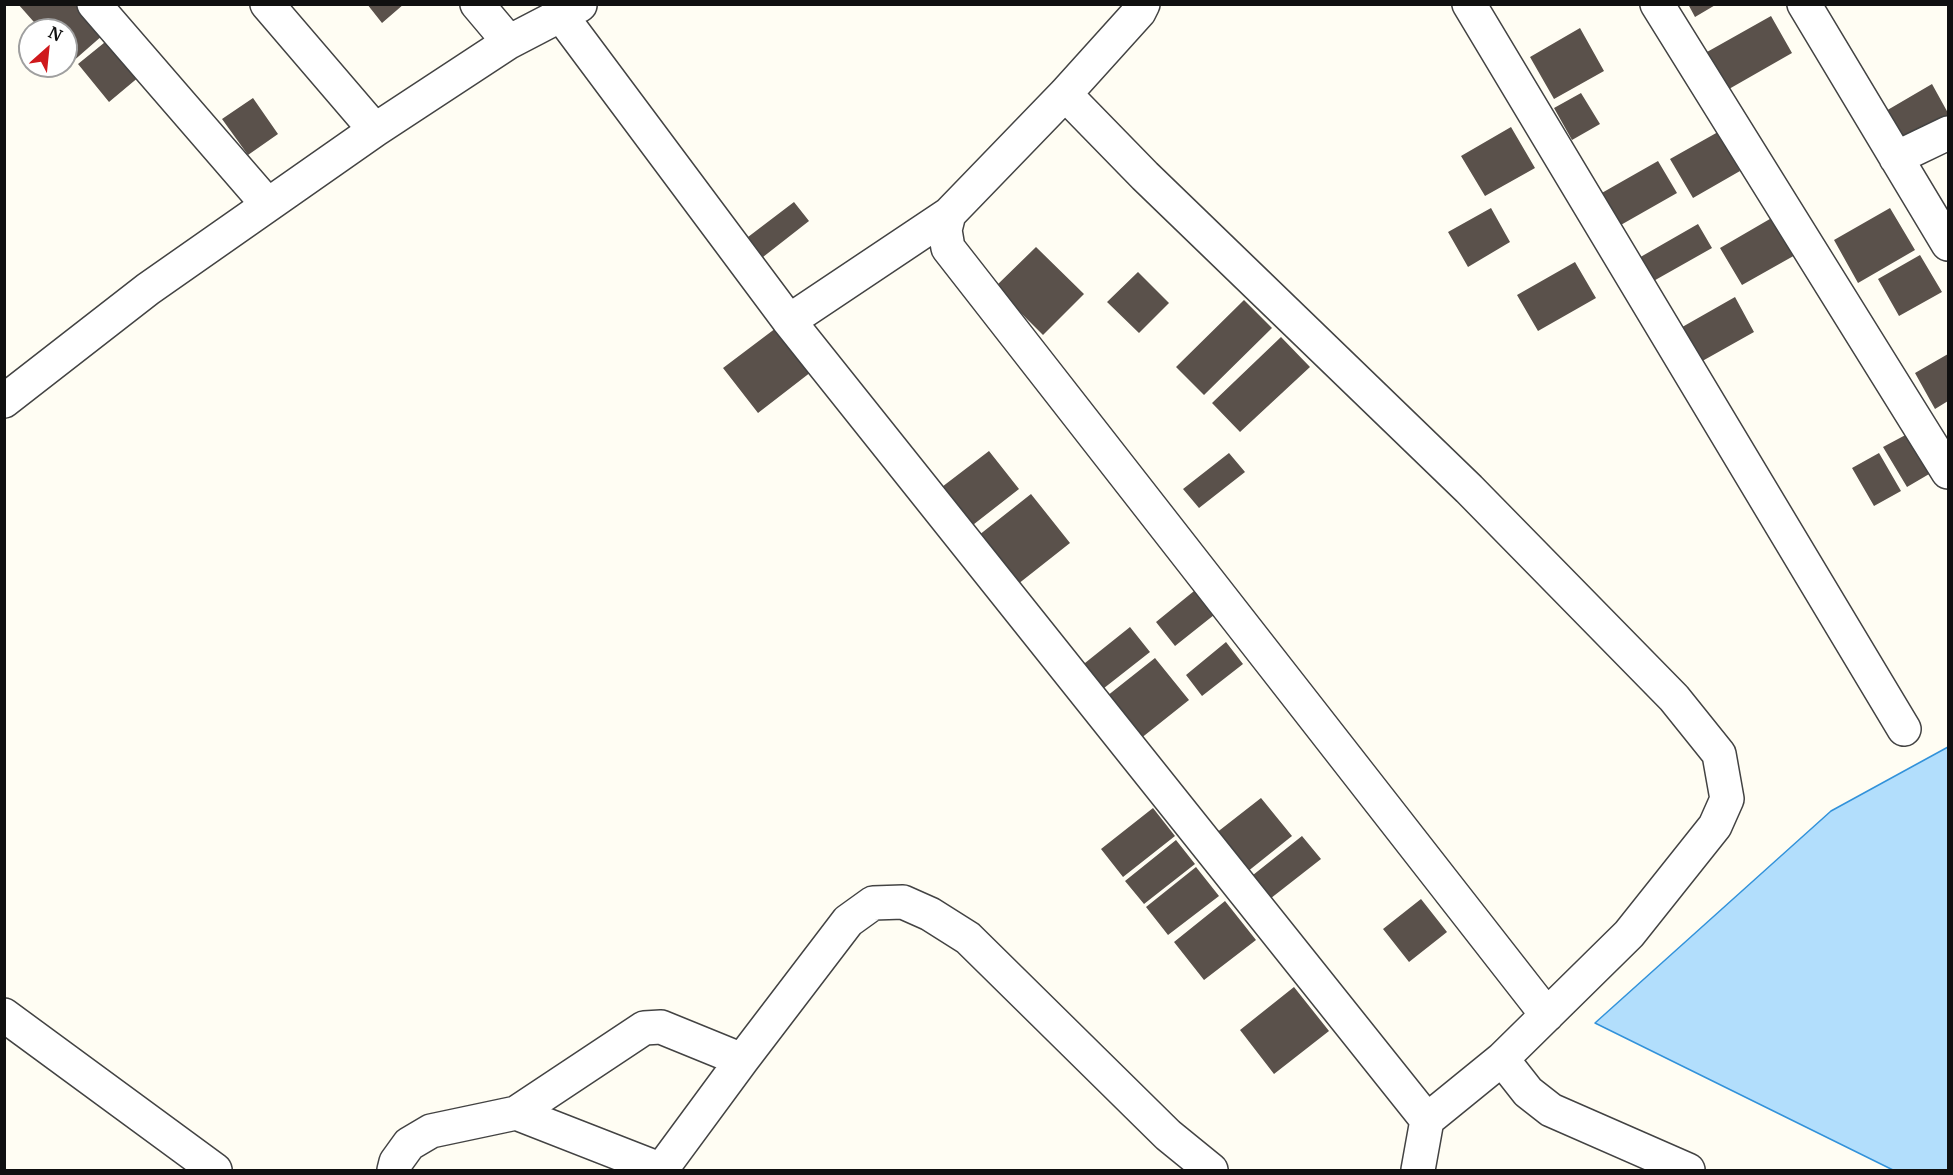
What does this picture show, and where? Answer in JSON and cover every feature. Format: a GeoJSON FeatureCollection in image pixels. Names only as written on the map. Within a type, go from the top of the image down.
{"type":"FeatureCollection","features":[{"type":"Feature","properties":{"kind":"street"},"geometry":{"type":"LineString","coordinates":[[94,4],[268,205]]}},
{"type":"Feature","properties":{"kind":"street"},"geometry":{"type":"LineString","coordinates":[[267,4],[375,130]]}},
{"type":"Feature","properties":{"kind":"street"},"geometry":{"type":"LineString","coordinates":[[477,4],[509,42]]}},
{"type":"Feature","properties":{"kind":"street"},"geometry":{"type":"LineString","coordinates":[[789,321],[949,214],[1065,94],[1139,12],[1143,4]]}},
{"type":"Feature","properties":{"kind":"street"},"geometry":{"type":"LineString","coordinates":[[1469,4],[1904,729]]}},
{"type":"Feature","properties":{"kind":"street"},"geometry":{"type":"LineString","coordinates":[[1657,4],[1948,472]]}},
{"type":"Feature","properties":{"kind":"street"},"geometry":{"type":"LineString","coordinates":[[1804,4],[1948,244]]}},
{"type":"Feature","properties":{"kind":"street"},"geometry":{"type":"LineString","coordinates":[[4,401],[148,289],[375,130],[509,42],[571,9],[789,321],[1427,1120]]}},
{"type":"Feature","properties":{"kind":"street"},"geometry":{"type":"LineString","coordinates":[[1065,94],[1145,176],[1469,489],[1674,698],[1719,754],[1727,800],[1715,826],[1629,934],[1502,1059],[1427,1120],[1418,1170]]}},
{"type":"Feature","properties":{"kind":"street"},"geometry":{"type":"LineString","coordinates":[[1896,158],[1948,133]]}},
{"type":"Feature","properties":{"kind":"street"},"geometry":{"type":"LineString","coordinates":[[949,214],[945,230],[948,248],[1547,1015]]}},
{"type":"Feature","properties":{"kind":"street"},"geometry":{"type":"LineString","coordinates":[[516,1113],[662,1170],[848,921],[873,903],[903,902],[930,914],[968,938],[1168,1135],[1211,1170]]}},
{"type":"Feature","properties":{"kind":"street"},"geometry":{"type":"LineString","coordinates":[[4,1015],[215,1170]]}},
{"type":"Feature","properties":{"kind":"street"},"geometry":{"type":"LineString","coordinates":[[394,1170],[396,1162],[409,1144],[431,1131],[516,1113],[644,1028],[661,1027],[742,1060]]}},
{"type":"Feature","properties":{"kind":"street"},"geometry":{"type":"LineString","coordinates":[[1502,1059],[1528,1092],[1551,1110],[1688,1170]]}},
{"type":"Feature","properties":{"kind":"water"},"geometry":{"type":"Polygon","coordinates":[[[1948,747],[1948,1170],[1893,1170],[1595,1023],[1831,811],[1948,747]]]}},
{"type":"Feature","properties":{"kind":"building"},"geometry":{"type":"Polygon","coordinates":[[[18,4],[76,4],[103,35],[78,57],[78,18],[30,18],[18,4]]]}},
{"type":"Feature","properties":{"kind":"building"},"geometry":{"type":"Polygon","coordinates":[[[367,4],[404,4],[382,23],[367,4]]]}},
{"type":"Feature","properties":{"kind":"building"},"geometry":{"type":"Polygon","coordinates":[[[1688,4],[1717,4],[1695,17],[1688,4]]]}},
{"type":"Feature","properties":{"kind":"building"},"geometry":{"type":"Polygon","coordinates":[[[1771,16],[1792,53],[1729,89],[1707,52],[1771,16]]]}},
{"type":"Feature","properties":{"kind":"building"},"geometry":{"type":"Polygon","coordinates":[[[1580,28],[1604,71],[1554,99],[1530,57],[1580,28]]]}},
{"type":"Feature","properties":{"kind":"building"},"geometry":{"type":"Polygon","coordinates":[[[115,34],[146,71],[109,102],[78,64],[115,34]]]}},
{"type":"Feature","properties":{"kind":"building"},"geometry":{"type":"Polygon","coordinates":[[[1932,84],[1948,113],[1948,122],[1899,150],[1879,115],[1932,84]]]}},
{"type":"Feature","properties":{"kind":"building"},"geometry":{"type":"Polygon","coordinates":[[[1581,93],[1600,124],[1572,140],[1554,108],[1581,93]]]}},
{"type":"Feature","properties":{"kind":"building"},"geometry":{"type":"Polygon","coordinates":[[[253,98],[278,134],[248,155],[222,119],[253,98]]]}},
{"type":"Feature","properties":{"kind":"building"},"geometry":{"type":"Polygon","coordinates":[[[1511,127],[1535,168],[1485,196],[1461,156],[1511,127]]]}},
{"type":"Feature","properties":{"kind":"building"},"geometry":{"type":"Polygon","coordinates":[[[1718,132],[1740,171],[1693,198],[1670,159],[1718,132]]]}},
{"type":"Feature","properties":{"kind":"building"},"geometry":{"type":"Polygon","coordinates":[[[1658,161],[1677,193],[1619,226],[1600,194],[1658,161]]]}},
{"type":"Feature","properties":{"kind":"building"},"geometry":{"type":"Polygon","coordinates":[[[794,202],[809,221],[763,257],[748,237],[794,202]]]}},
{"type":"Feature","properties":{"kind":"building"},"geometry":{"type":"Polygon","coordinates":[[[1491,208],[1510,242],[1468,267],[1448,232],[1491,208]]]}},
{"type":"Feature","properties":{"kind":"building"},"geometry":{"type":"Polygon","coordinates":[[[1890,208],[1915,250],[1858,283],[1834,240],[1890,208]]]}},
{"type":"Feature","properties":{"kind":"building"},"geometry":{"type":"Polygon","coordinates":[[[1775,216],[1797,254],[1742,285],[1720,248],[1775,216]]]}},
{"type":"Feature","properties":{"kind":"building"},"geometry":{"type":"Polygon","coordinates":[[[1698,224],[1712,248],[1650,283],[1637,259],[1698,224]]]}},
{"type":"Feature","properties":{"kind":"building"},"geometry":{"type":"Polygon","coordinates":[[[1036,247],[1084,294],[1043,335],[995,287],[1036,247]]]}},
{"type":"Feature","properties":{"kind":"building"},"geometry":{"type":"Polygon","coordinates":[[[1920,255],[1942,292],[1899,316],[1878,279],[1920,255]]]}},
{"type":"Feature","properties":{"kind":"building"},"geometry":{"type":"Polygon","coordinates":[[[1575,262],[1596,298],[1538,331],[1517,295],[1575,262]]]}},
{"type":"Feature","properties":{"kind":"building"},"geometry":{"type":"Polygon","coordinates":[[[1138,272],[1169,303],[1139,333],[1107,302],[1138,272]]]}},
{"type":"Feature","properties":{"kind":"building"},"geometry":{"type":"Polygon","coordinates":[[[1735,297],[1754,332],[1697,364],[1677,330],[1735,297]]]}},
{"type":"Feature","properties":{"kind":"building"},"geometry":{"type":"Polygon","coordinates":[[[1244,300],[1272,328],[1204,395],[1176,367],[1244,300]]]}},
{"type":"Feature","properties":{"kind":"building"},"geometry":{"type":"Polygon","coordinates":[[[776,328],[811,372],[758,413],[723,368],[776,328]]]}},
{"type":"Feature","properties":{"kind":"building"},"geometry":{"type":"Polygon","coordinates":[[[1281,337],[1310,367],[1240,432],[1212,403],[1281,337]]]}},
{"type":"Feature","properties":{"kind":"building"},"geometry":{"type":"Polygon","coordinates":[[[1948,354],[1948,401],[1935,409],[1915,373],[1948,354]]]}},
{"type":"Feature","properties":{"kind":"building"},"geometry":{"type":"Polygon","coordinates":[[[1913,431],[1936,470],[1907,487],[1883,447],[1913,431]]]}},
{"type":"Feature","properties":{"kind":"building"},"geometry":{"type":"Polygon","coordinates":[[[989,451],[1019,489],[969,528],[938,490],[989,451]]]}},
{"type":"Feature","properties":{"kind":"building"},"geometry":{"type":"Polygon","coordinates":[[[1229,453],[1245,472],[1199,508],[1183,489],[1229,453]]]}},
{"type":"Feature","properties":{"kind":"building"},"geometry":{"type":"Polygon","coordinates":[[[1879,453],[1901,491],[1874,506],[1852,468],[1879,453]]]}},
{"type":"Feature","properties":{"kind":"building"},"geometry":{"type":"Polygon","coordinates":[[[1031,494],[1070,543],[1013,588],[974,539],[1031,494]]]}},
{"type":"Feature","properties":{"kind":"building"},"geometry":{"type":"Polygon","coordinates":[[[1199,587],[1219,611],[1175,646],[1156,622],[1199,587]]]}},
{"type":"Feature","properties":{"kind":"building"},"geometry":{"type":"Polygon","coordinates":[[[1130,627],[1150,652],[1099,692],[1080,667],[1130,627]]]}},
{"type":"Feature","properties":{"kind":"building"},"geometry":{"type":"Polygon","coordinates":[[[1226,642],[1243,664],[1202,696],[1186,675],[1226,642]]]}},
{"type":"Feature","properties":{"kind":"building"},"geometry":{"type":"Polygon","coordinates":[[[1155,658],[1189,700],[1140,739],[1107,696],[1155,658]]]}},
{"type":"Feature","properties":{"kind":"building"},"geometry":{"type":"Polygon","coordinates":[[[1261,798],[1292,836],[1242,876],[1211,837],[1261,798]]]}},
{"type":"Feature","properties":{"kind":"building"},"geometry":{"type":"Polygon","coordinates":[[[1153,808],[1175,836],[1123,877],[1101,849],[1153,808]]]}},
{"type":"Feature","properties":{"kind":"building"},"geometry":{"type":"Polygon","coordinates":[[[1302,836],[1321,859],[1266,902],[1248,879],[1302,836]]]}},
{"type":"Feature","properties":{"kind":"building"},"geometry":{"type":"Polygon","coordinates":[[[1176,840],[1195,864],[1144,904],[1125,881],[1176,840]]]}},
{"type":"Feature","properties":{"kind":"building"},"geometry":{"type":"Polygon","coordinates":[[[1196,867],[1219,896],[1168,935],[1146,907],[1196,867]]]}},
{"type":"Feature","properties":{"kind":"building"},"geometry":{"type":"Polygon","coordinates":[[[1421,899],[1447,932],[1409,962],[1383,929],[1421,899]]]}},
{"type":"Feature","properties":{"kind":"building"},"geometry":{"type":"Polygon","coordinates":[[[1225,901],[1256,940],[1204,980],[1174,942],[1225,901]]]}},
{"type":"Feature","properties":{"kind":"building"},"geometry":{"type":"Polygon","coordinates":[[[1294,987],[1329,1031],[1274,1074],[1240,1030],[1294,987]]]}}]}
